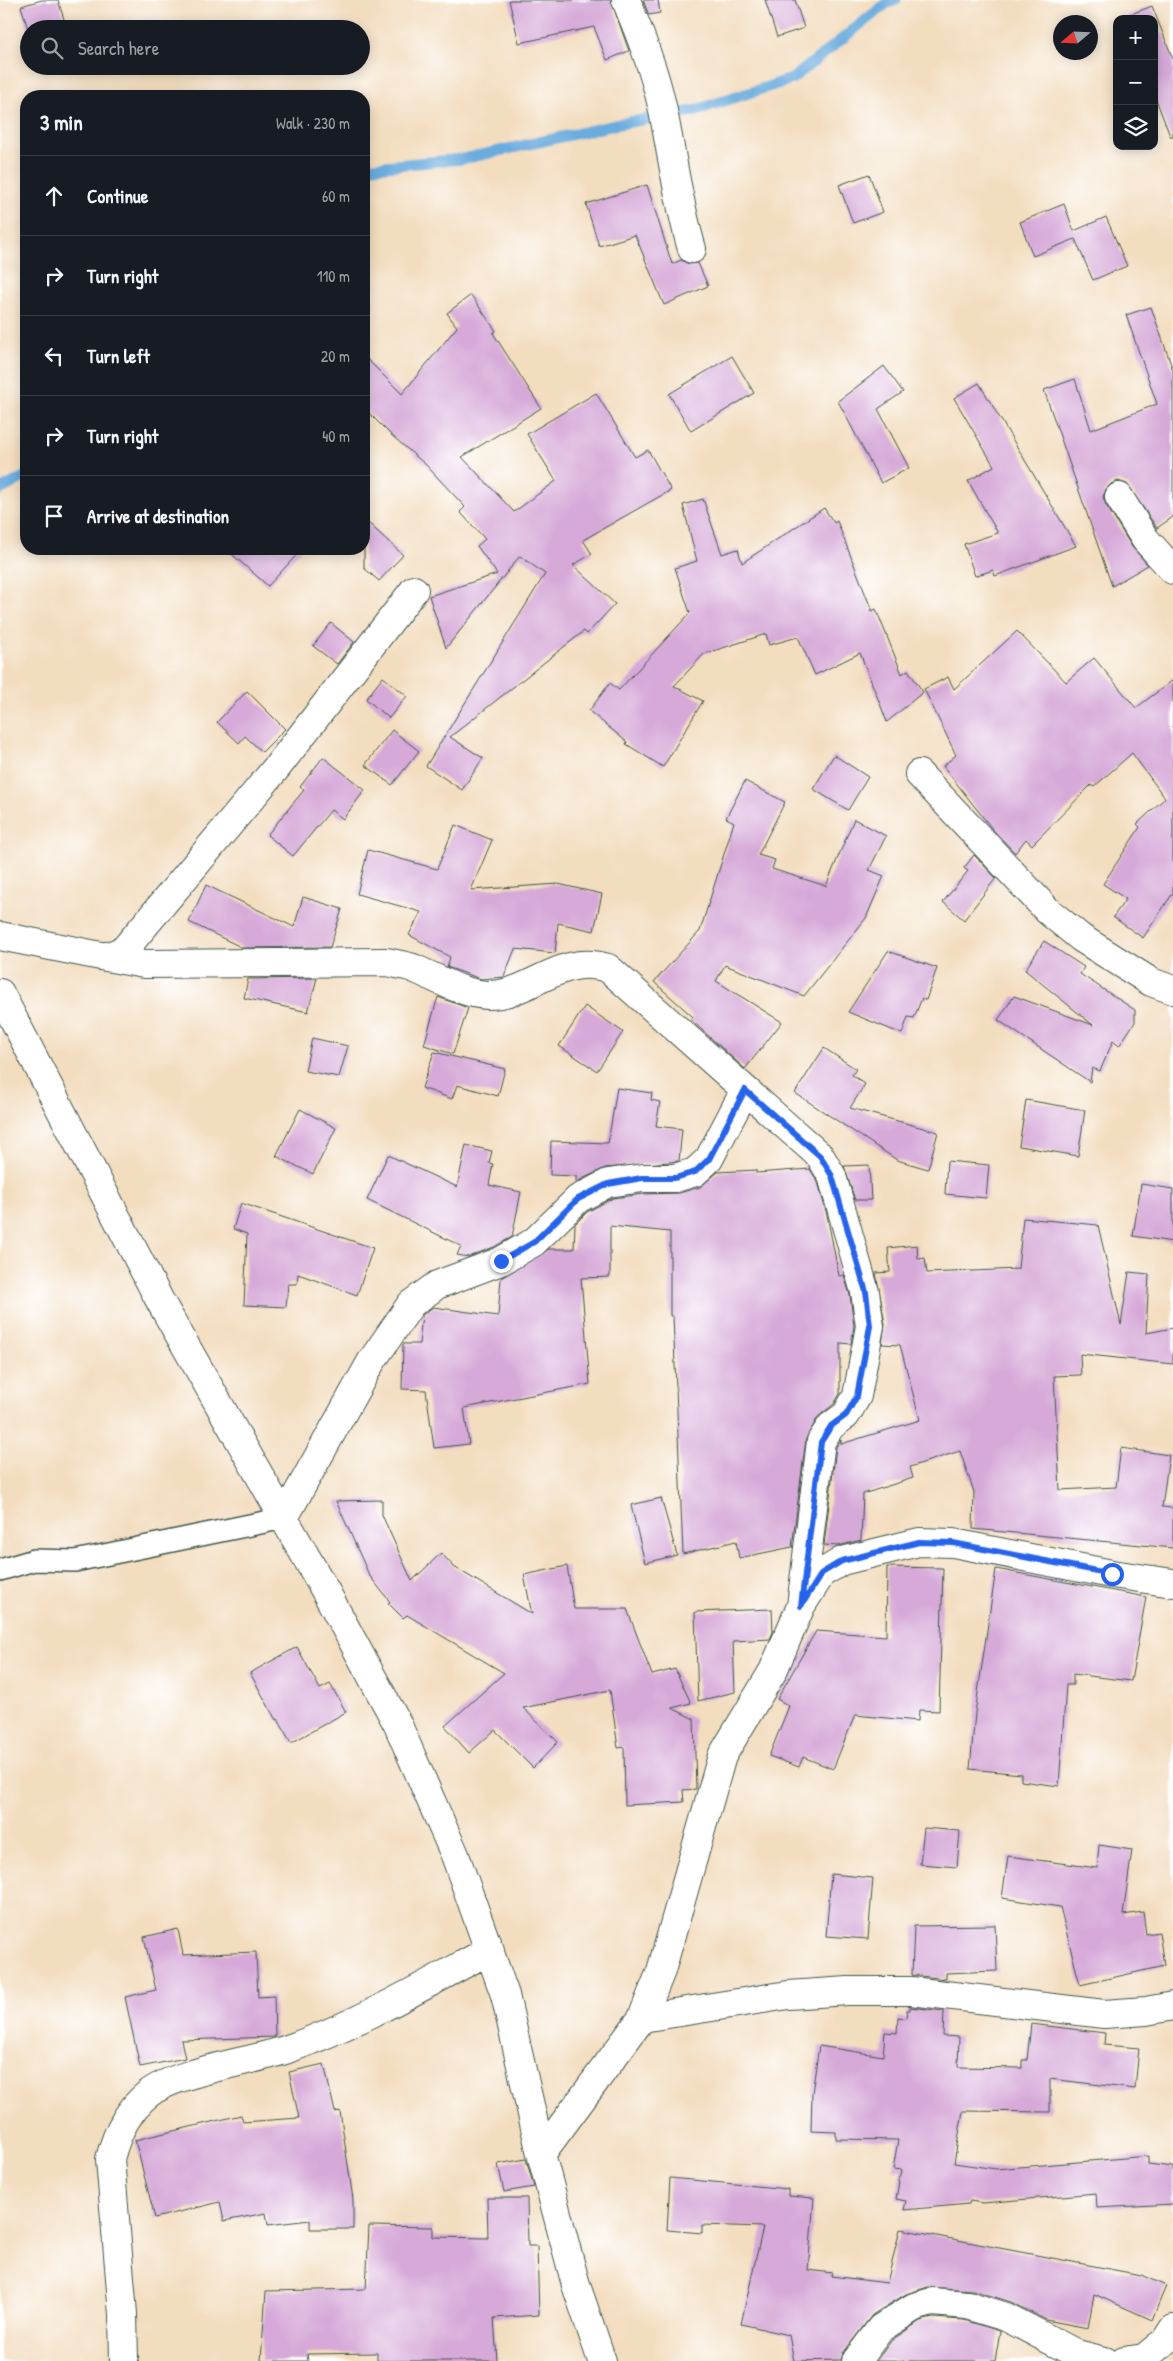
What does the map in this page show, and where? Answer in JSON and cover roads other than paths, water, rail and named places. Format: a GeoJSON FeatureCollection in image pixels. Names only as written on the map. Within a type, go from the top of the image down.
{"type":"FeatureCollection","features":[{"type":"Feature","properties":{"kind":"street"},"geometry":{"type":"LineString","coordinates":[[626,0],[646,49],[661,104],[684,220],[692,249]]}},
{"type":"Feature","properties":{"kind":"street"},"geometry":{"type":"LineString","coordinates":[[1119,496],[1145,539],[1173,570]]}},
{"type":"Feature","properties":{"kind":"street"},"geometry":{"type":"LineString","coordinates":[[106,957],[124,950],[278,766],[414,590]]}},
{"type":"Feature","properties":{"kind":"street"},"geometry":{"type":"LineString","coordinates":[[919,774],[1048,911],[1081,938],[1151,982],[1173,990]]}},
{"type":"Feature","properties":{"kind":"street"},"geometry":{"type":"LineString","coordinates":[[0,936],[144,964],[387,962],[410,967],[471,993],[490,995],[510,990],[572,965],[592,963],[608,968],[820,1156],[832,1176],[866,1292],[870,1326],[857,1396],[846,1415],[831,1426],[821,1442],[801,1606]]}},
{"type":"Feature","properties":{"kind":"street"},"geometry":{"type":"LineString","coordinates":[[0,993],[160,1301],[284,1518],[396,1723],[455,1855],[505,1995],[541,2154],[576,2285],[602,2361]]}},
{"type":"Feature","properties":{"kind":"street"},"geometry":{"type":"LineString","coordinates":[[284,1518],[371,1362],[411,1304],[438,1285],[501,1261],[534,1242],[578,1199],[608,1184],[642,1178],[675,1178],[695,1172],[709,1159],[745,1090]]}},
{"type":"Feature","properties":{"kind":"street"},"geometry":{"type":"LineString","coordinates":[[541,2154],[642,2018],[661,1971],[722,1756],[774,1671],[801,1606],[822,1573],[842,1561],[919,1542],[953,1543],[1102,1572],[1173,1583]]}},
{"type":"Feature","properties":{"kind":"street"},"geometry":{"type":"LineString","coordinates":[[124,2361],[123,2314],[110,2159],[115,2139],[133,2110],[148,2094],[170,2082],[284,2050],[359,2021],[490,1950]]}},
{"type":"Feature","properties":{"kind":"street"},"geometry":{"type":"LineString","coordinates":[[642,2018],[788,1995],[848,1991],[911,1992],[1104,2014],[1146,2012],[1173,2006]]}},
{"type":"Feature","properties":{"kind":"street"},"geometry":{"type":"LineString","coordinates":[[856,2361],[881,2328],[914,2307],[932,2302],[967,2305],[1006,2317],[1078,2354],[1105,2361]]}},
{"type":"Feature","properties":{"kind":"street"},"geometry":{"type":"LineString","coordinates":[[1124,2361],[1144,2358],[1166,2340],[1173,2329]]}},
{"type":"Feature","properties":{"kind":"lane"},"geometry":{"type":"LineString","coordinates":[[0,1570],[34,1560],[75,1561],[284,1518]]}},
{"type":"Feature","properties":{"kind":"waterway"},"geometry":{"type":"LineString","coordinates":[[370,169],[463,159],[619,124],[693,111],[792,79],[887,3],[896,0]]}},
{"type":"Feature","properties":{"kind":"waterway"},"geometry":{"type":"LineString","coordinates":[[0,490],[20,479]]}}]}
